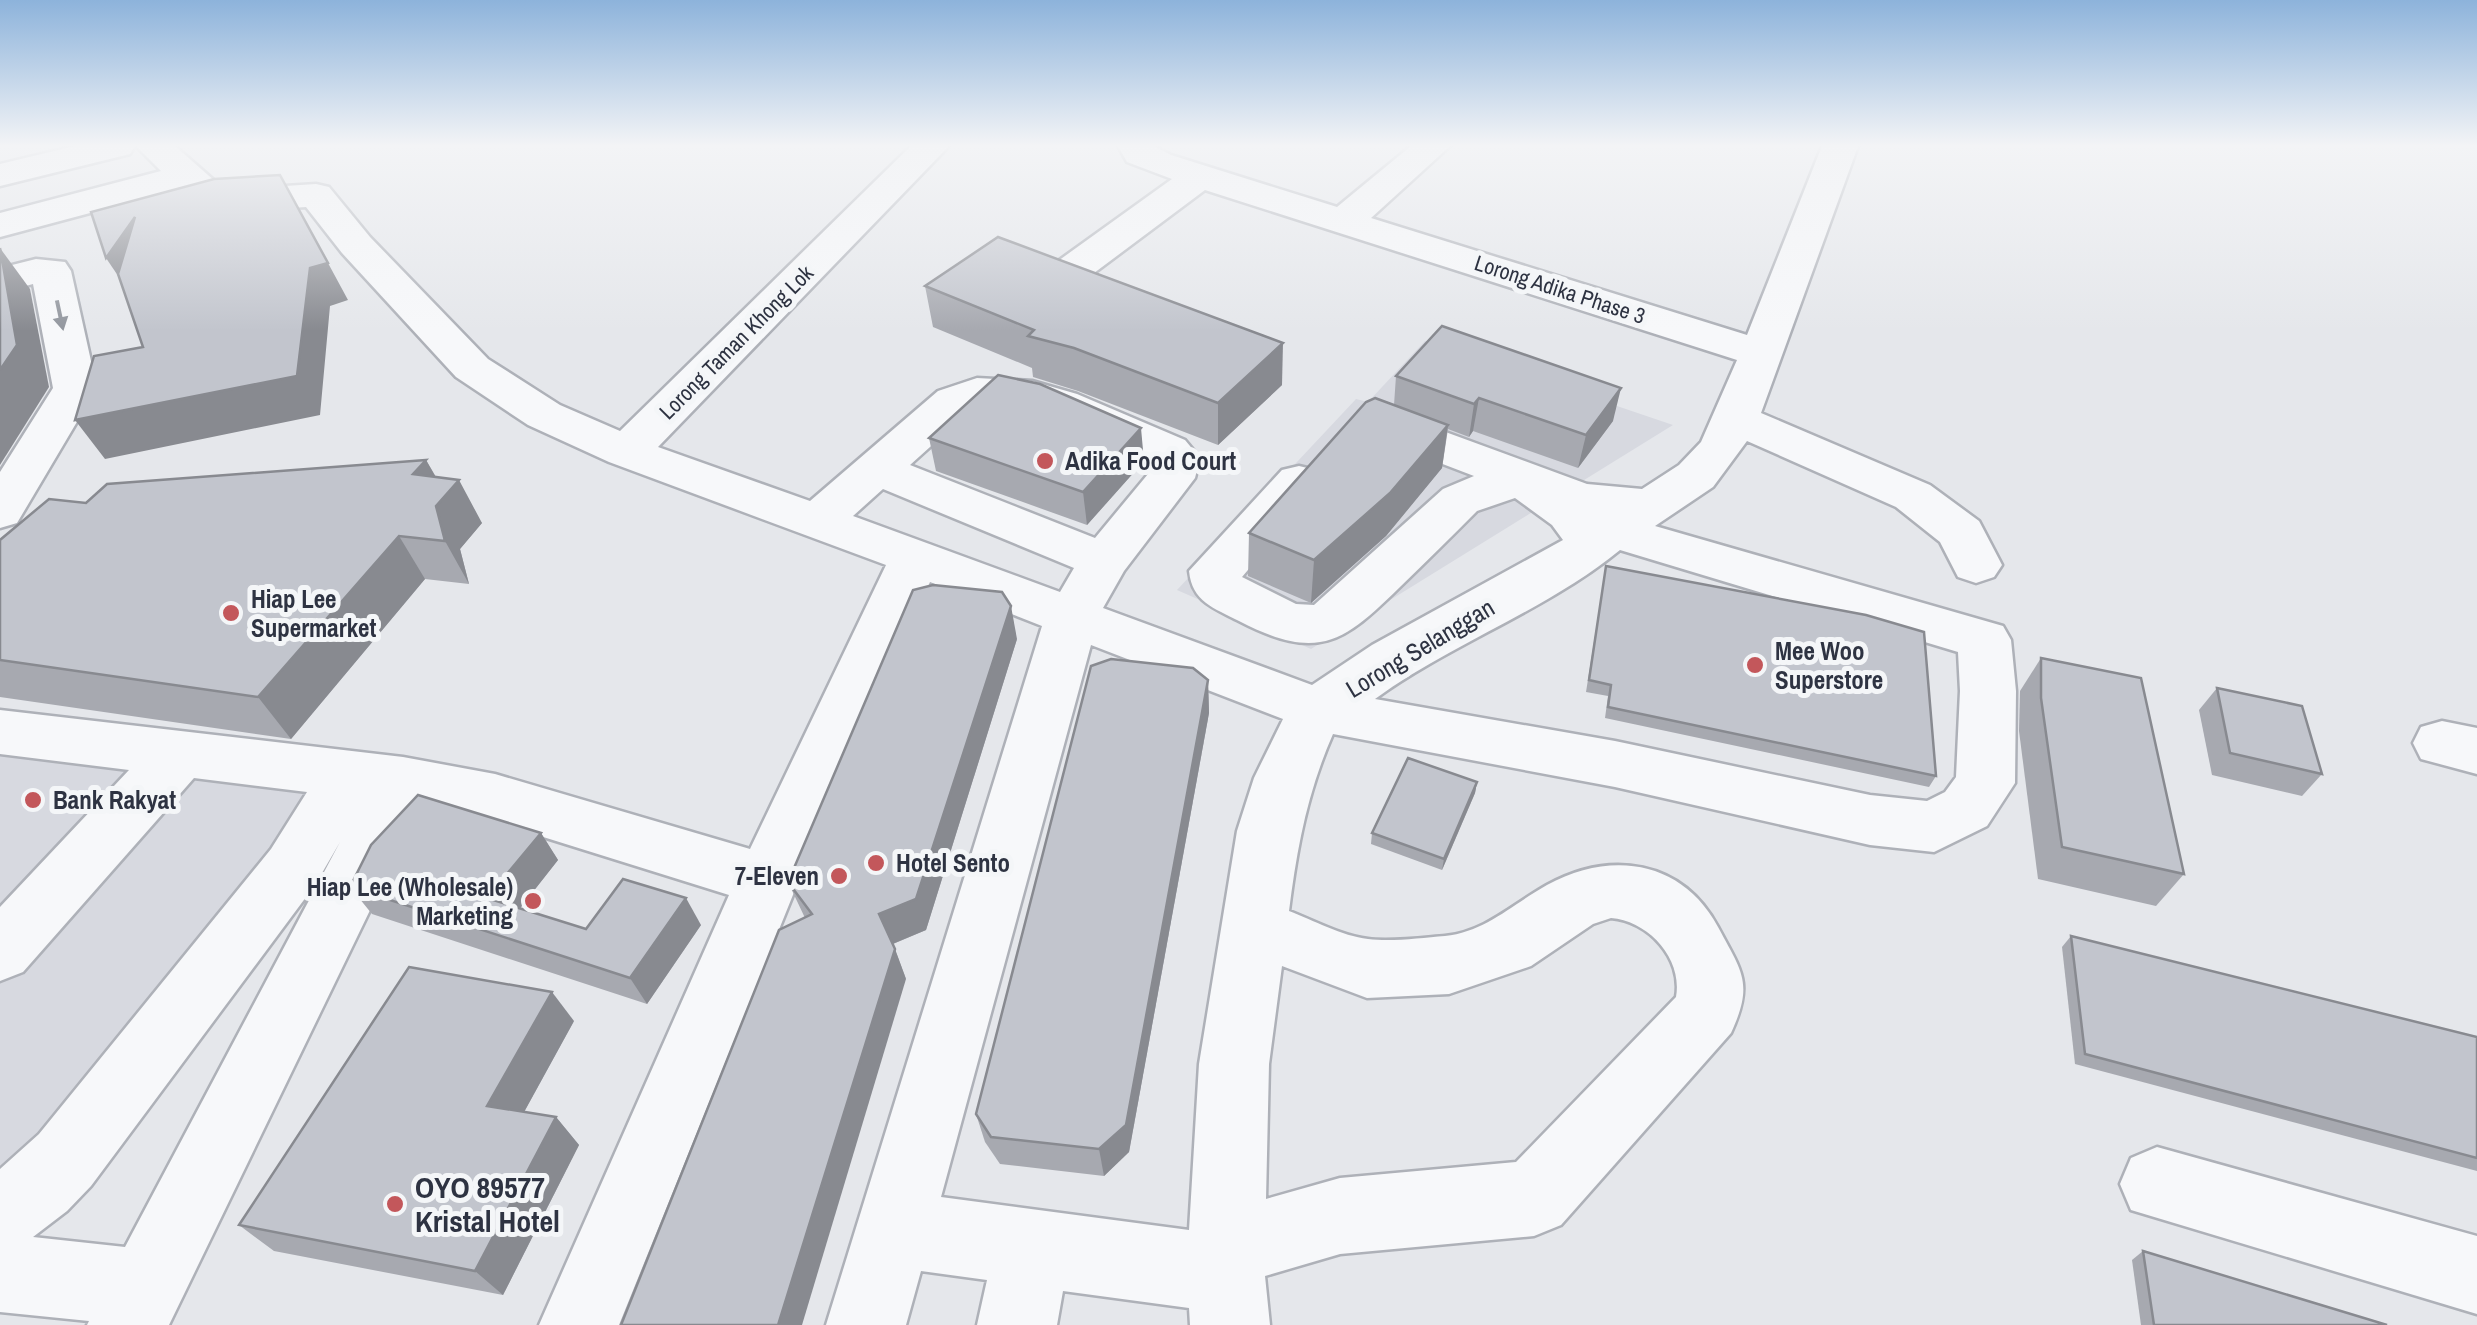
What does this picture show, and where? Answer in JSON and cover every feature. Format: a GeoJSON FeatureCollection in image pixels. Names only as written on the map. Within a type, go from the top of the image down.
{"type":"FeatureCollection","features":[{"type":"Feature","properties":{"kind":"street"},"geometry":{"type":"LineString","coordinates":[[0,226],[48,208]]}},
{"type":"Feature","properties":{"kind":"street"},"geometry":{"type":"LineString","coordinates":[[326,208],[472,368],[544,415],[626,452],[819,520],[1318,710],[1615,764],[1870,820],[1934,827],[1966,809],[1985,783],[1988,691],[1984,640],[1570,514],[1524,480]]}},
{"type":"Feature","properties":{"kind":"street","name":"Lorong Taman Khong Lok"},"geometry":{"type":"LineString","coordinates":[[626,452],[869,208]]}},
{"type":"Feature","properties":{"kind":"street"},"geometry":{"type":"LineString","coordinates":[[1072,270],[1157,208]]}},
{"type":"Feature","properties":{"kind":"street","name":"Lorong Adika Phase 3"},"geometry":{"type":"LineString","coordinates":[[1305,208],[1760,353]]}},
{"type":"Feature","properties":{"kind":"street"},"geometry":{"type":"LineString","coordinates":[[1345,220],[1359,208]]}},
{"type":"Feature","properties":{"kind":"street","name":"Lorong Selanggan"},"geometry":{"type":"LineString","coordinates":[[1228,1283],[1234,1064],[1268,831],[1284,778],[1318,710],[1391,659],[1619,528],[1696,476],[1720,449],[1736,419],[1816,208]]}},
{"type":"Feature","properties":{"kind":"street"},"geometry":{"type":"LineString","coordinates":[[0,281],[51,271],[75,383],[0,512]]}},
{"type":"Feature","properties":{"kind":"street"},"geometry":{"type":"LineString","coordinates":[[819,520],[966,394],[1012,389],[1049,400],[1168,450],[1176,458],[1171,478],[1104,561],[1072,616],[866,1325]]}},
{"type":"Feature","properties":{"kind":"street"},"geometry":{"type":"LineString","coordinates":[[1736,419],[1913,496],[1961,533],[1976,565]]}},
{"type":"Feature","properties":{"kind":"street"},"geometry":{"type":"LineString","coordinates":[[1524,480],[1460,500],[1326,625],[1303,627],[1217,587],[1215,571],[1352,424],[1375,422],[1581,500],[1619,528]]}},
{"type":"Feature","properties":{"kind":"street"},"geometry":{"type":"LineString","coordinates":[[877,470],[1104,561]]}},
{"type":"Feature","properties":{"kind":"street"},"geometry":{"type":"LineString","coordinates":[[579,1325],[767,880],[915,557]]}},
{"type":"Feature","properties":{"kind":"street"},"geometry":{"type":"LineString","coordinates":[[0,732],[376,777],[494,798],[767,880]]}},
{"type":"Feature","properties":{"kind":"street"},"geometry":{"type":"LineString","coordinates":[[0,952],[180,754]]}},
{"type":"Feature","properties":{"kind":"street"},"geometry":{"type":"LineString","coordinates":[[0,1215],[41,1186],[65,1160],[293,867],[376,777]]}},
{"type":"Feature","properties":{"kind":"street"},"geometry":{"type":"LineString","coordinates":[[0,1273],[136,1306],[376,777]]}},
{"type":"Feature","properties":{"kind":"street"},"geometry":{"type":"LineString","coordinates":[[894,1230],[1033,1248],[1228,1283],[1340,1216],[1534,1198],[1707,1010],[1712,982],[1682,922],[1647,894],[1611,891],[1572,904],[1508,946],[1449,965],[1368,968],[1256,927]]}},
{"type":"Feature","properties":{"kind":"street"},"geometry":{"type":"LineString","coordinates":[[2157,1184],[2477,1275]]}},
{"type":"Feature","properties":{"kind":"street"},"geometry":{"type":"LineString","coordinates":[[1017,1325],[1033,1248]]}},
{"type":"Feature","properties":{"kind":"shaded area"},"geometry":{"type":"Polygon","coordinates":[[[1425,341],[1673,425],[1311,649],[1177,590],[1356,399],[1368,402],[1425,341]]]}},
{"type":"Feature","properties":{"kind":"shaded area"},"geometry":{"type":"Polygon","coordinates":[[[0,709],[377,758],[0,1240],[0,709]]]}},
{"type":"Feature","properties":{"kind":"building"},"geometry":{"type":"Polygon","coordinates":[[[107,208],[298,208],[328,263],[310,268],[297,376],[75,420],[94,356],[143,347],[118,274],[135,217],[106,258],[91,212],[107,208]]]}},
{"type":"Feature","properties":{"kind":"building"},"geometry":{"type":"Polygon","coordinates":[[[998,237],[1283,343],[1218,403],[1074,348],[1028,336],[1034,330],[925,286],[998,237]]]}},
{"type":"Feature","properties":{"kind":"building"},"geometry":{"type":"Polygon","coordinates":[[[0,248],[17,345],[0,370],[0,248]]]}},
{"type":"Feature","properties":{"kind":"building"},"geometry":{"type":"Polygon","coordinates":[[[1442,326],[1621,388],[1586,435],[1479,398],[1474,404],[1396,376],[1442,326]]]}},
{"type":"Feature","properties":{"kind":"building"},"geometry":{"type":"Polygon","coordinates":[[[998,375],[1040,384],[1141,428],[1083,492],[929,438],[998,375]]]}},
{"type":"Feature","properties":{"kind":"building"},"geometry":{"type":"Polygon","coordinates":[[[1375,398],[1448,425],[1390,493],[1314,560],[1249,533],[1366,402],[1375,398]]]}},
{"type":"Feature","properties":{"kind":"building"},"geometry":{"type":"Polygon","coordinates":[[[426,460],[413,474],[459,480],[436,506],[445,541],[399,536],[258,697],[0,660],[0,540],[49,499],[86,503],[107,484],[426,460]]]}},
{"type":"Feature","properties":{"kind":"building","name":"Mee Woo Superstore"},"geometry":{"type":"Polygon","coordinates":[[[1606,566],[1866,615],[1924,632],[1936,776],[1608,707],[1611,685],[1589,680],[1606,566]]]}},
{"type":"Feature","properties":{"kind":"building"},"geometry":{"type":"Polygon","coordinates":[[[933,585],[1002,592],[1011,606],[916,899],[879,914],[895,949],[778,1325],[621,1325],[779,930],[812,914],[788,882],[913,590],[933,585]]]}},
{"type":"Feature","properties":{"kind":"building"},"geometry":{"type":"Polygon","coordinates":[[[2041,658],[2141,678],[2184,874],[2062,847],[2041,698],[2041,658]]]}},
{"type":"Feature","properties":{"kind":"building"},"geometry":{"type":"Polygon","coordinates":[[[1111,659],[1193,668],[1208,680],[1126,1125],[1099,1149],[991,1137],[976,1114],[1091,666],[1111,659]]]}},
{"type":"Feature","properties":{"kind":"building"},"geometry":{"type":"Polygon","coordinates":[[[2217,688],[2302,706],[2322,774],[2230,753],[2217,688]]]}},
{"type":"Feature","properties":{"kind":"building"},"geometry":{"type":"Polygon","coordinates":[[[1408,758],[1477,782],[1444,859],[1372,833],[1408,758]]]}},
{"type":"Feature","properties":{"kind":"building"},"geometry":{"type":"Polygon","coordinates":[[[418,795],[541,833],[487,898],[586,929],[623,879],[686,898],[630,978],[350,887],[371,845],[418,795]]]}},
{"type":"Feature","properties":{"kind":"building"},"geometry":{"type":"Polygon","coordinates":[[[2071,936],[2477,1037],[2477,1158],[2085,1054],[2071,936]]]}},
{"type":"Feature","properties":{"kind":"building"},"geometry":{"type":"Polygon","coordinates":[[[409,967],[552,992],[487,1106],[556,1117],[475,1271],[239,1225],[409,967]]]}},
{"type":"Feature","properties":{"kind":"building"},"geometry":{"type":"Polygon","coordinates":[[[2143,1251],[2387,1325],[2154,1325],[2143,1251]]]}},
{"type":"Feature","properties":{"kind":"place","name":"Adika Food Court"},"geometry":{"type":"Point","coordinates":[1045,461]}},
{"type":"Feature","properties":{"kind":"place","name":"Hiap Lee Supermarket"},"geometry":{"type":"Point","coordinates":[231,613]}},
{"type":"Feature","properties":{"kind":"place","name":"Mee Woo Superstore"},"geometry":{"type":"Point","coordinates":[1755,665]}},
{"type":"Feature","properties":{"kind":"place","name":"Bank Rakyat"},"geometry":{"type":"Point","coordinates":[33,800]}},
{"type":"Feature","properties":{"kind":"place","name":"Hotel Sento"},"geometry":{"type":"Point","coordinates":[876,863]}},
{"type":"Feature","properties":{"kind":"place","name":"7-Eleven"},"geometry":{"type":"Point","coordinates":[839,876]}},
{"type":"Feature","properties":{"kind":"place","name":"Hiap Lee (Wholesale) Marketing"},"geometry":{"type":"Point","coordinates":[533,901]}},
{"type":"Feature","properties":{"kind":"place","name":"OYO 89577 Kristal Hotel"},"geometry":{"type":"Point","coordinates":[395,1204]}}]}
